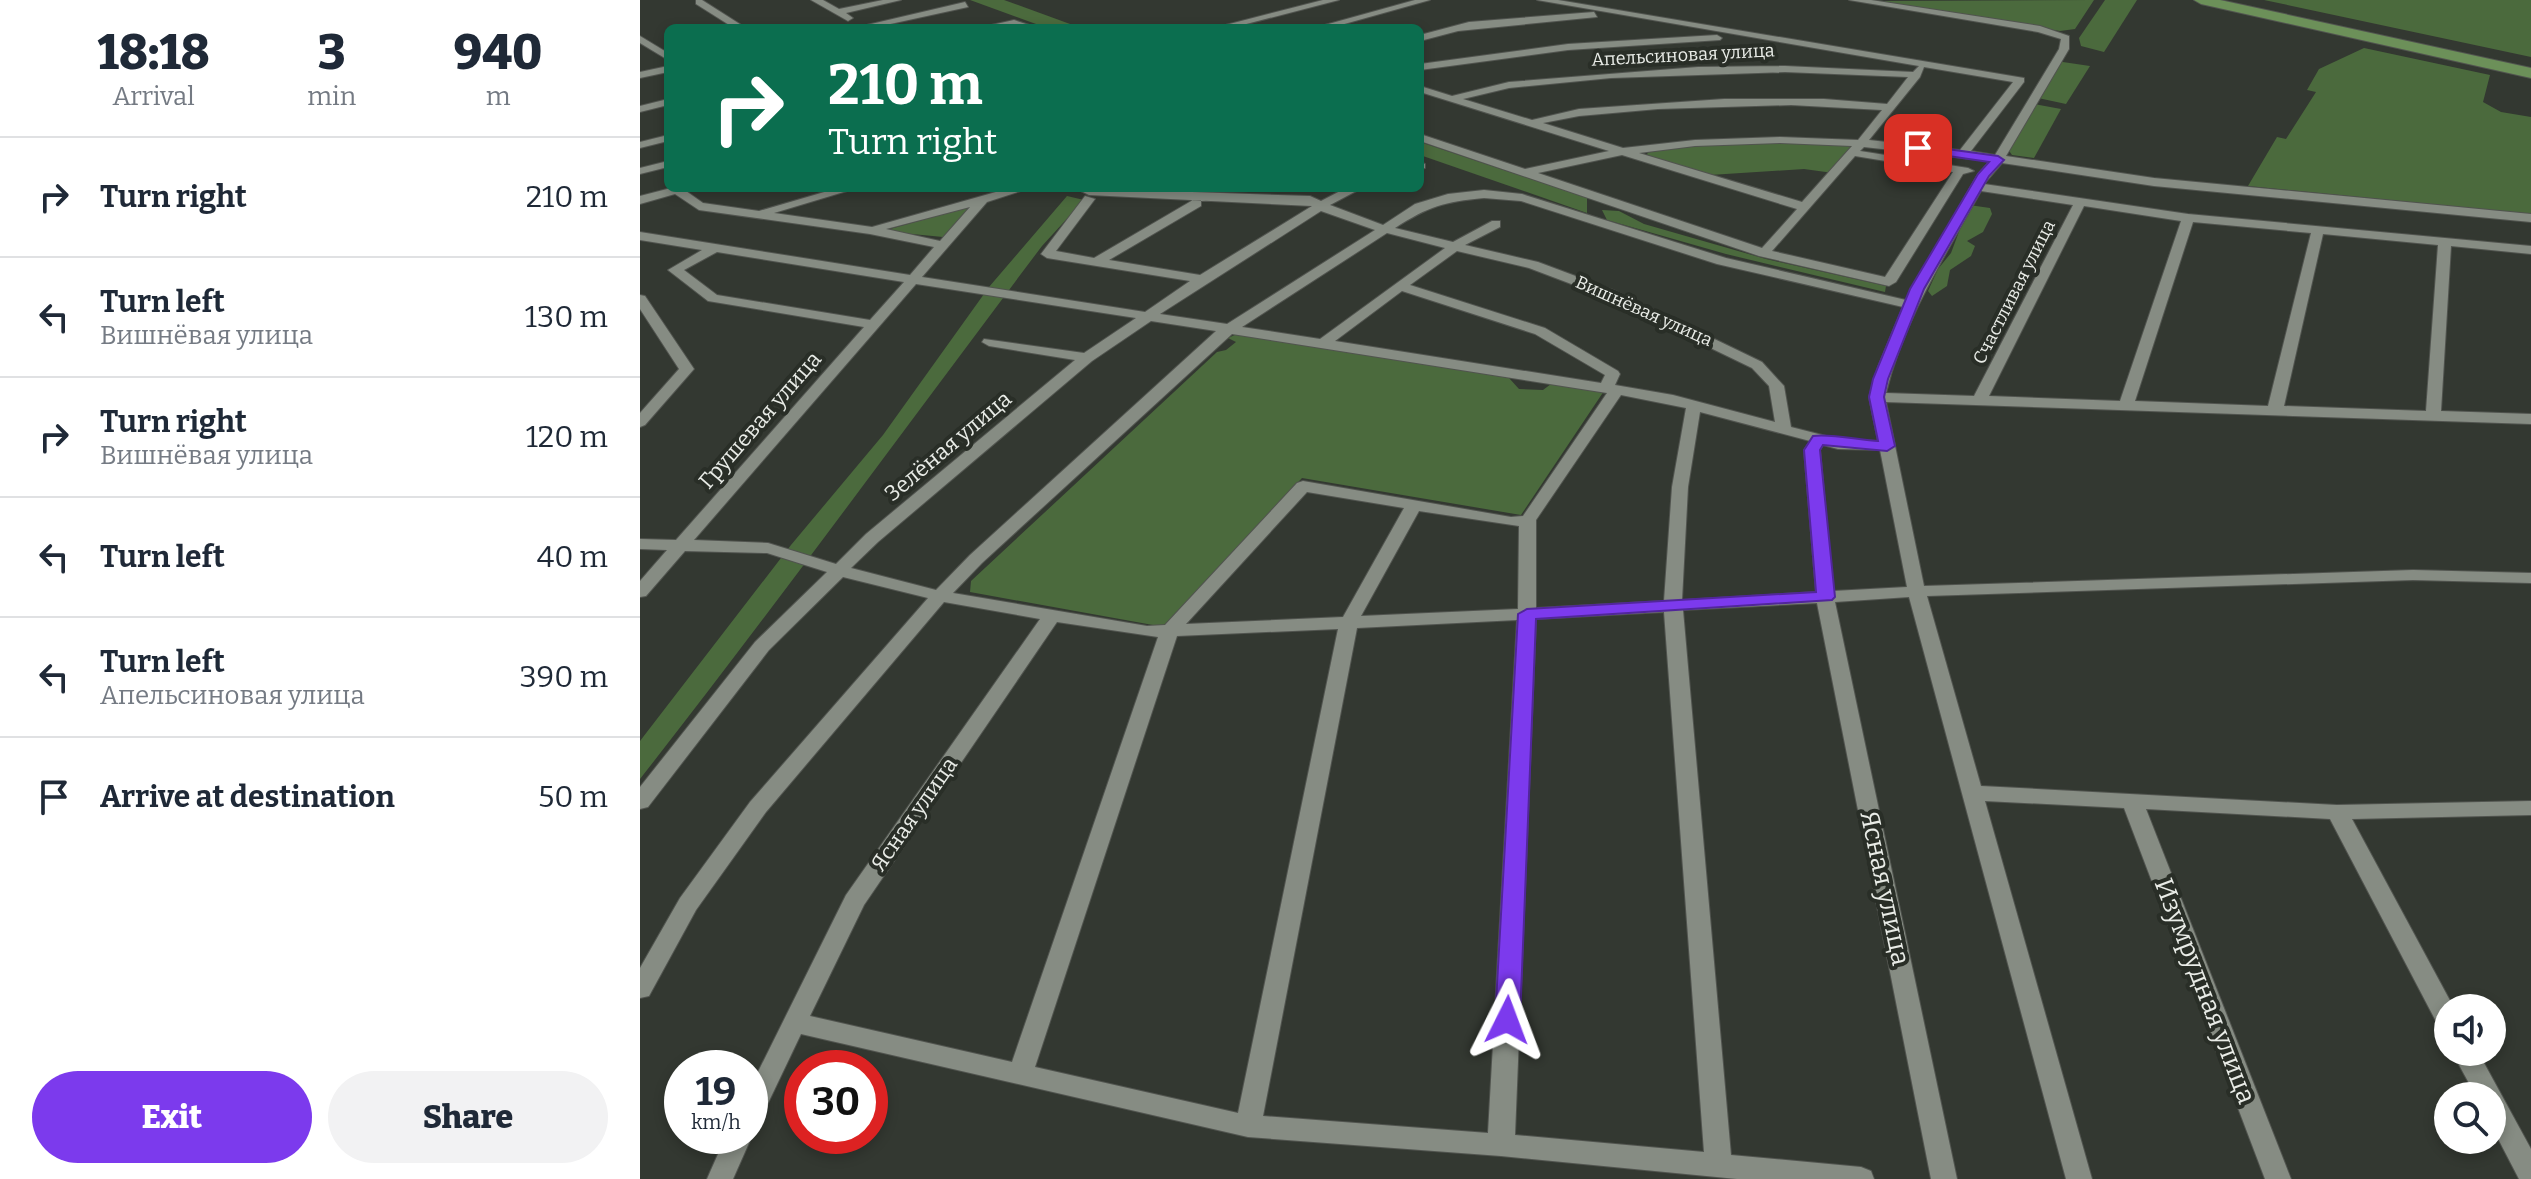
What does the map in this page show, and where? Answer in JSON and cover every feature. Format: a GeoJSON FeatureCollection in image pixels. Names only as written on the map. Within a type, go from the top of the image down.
{"type":"FeatureCollection","features":[{"type":"Feature","properties":{"kind":"main road"},"geometry":{"type":"LineString","coordinates":[[2201,0],[2531,70]]}},
{"type":"Feature","properties":{"kind":"main road"},"geometry":{"type":"LineString","coordinates":[[2218,0],[2531,70]]}},
{"type":"Feature","properties":{"kind":"street"},"geometry":{"type":"LineString","coordinates":[[816,0],[858,24]]}},
{"type":"Feature","properties":{"kind":"street"},"geometry":{"type":"LineString","coordinates":[[838,12],[896,0]]}},
{"type":"Feature","properties":{"kind":"street"},"geometry":{"type":"LineString","coordinates":[[882,24],[965,5],[949,0]]}},
{"type":"Feature","properties":{"kind":"street"},"geometry":{"type":"LineString","coordinates":[[1235,24],[1334,0]]}},
{"type":"Feature","properties":{"kind":"street"},"geometry":{"type":"LineString","coordinates":[[1334,24],[1425,0]]}},
{"type":"Feature","properties":{"kind":"street"},"geometry":{"type":"LineString","coordinates":[[1854,0],[2040,29],[2066,38],[2064,49],[1998,160],[1981,180],[1911,305],[1880,379],[1877,397],[1917,593],[2079,1179]]}},
{"type":"Feature","properties":{"kind":"street"},"geometry":{"type":"LineString","coordinates":[[699,2],[735,24]]}},
{"type":"Feature","properties":{"kind":"street","name":"Апельсиновая улица"},"geometry":{"type":"LineString","coordinates":[[1544,2],[2020,80],[1963,154]]}},
{"type":"Feature","properties":{"kind":"street","name":"Апельсиновая улица"},"geometry":{"type":"LineString","coordinates":[[1424,37],[1525,9]]}},
{"type":"Feature","properties":{"kind":"street","name":"Апельсиновая улица"},"geometry":{"type":"LineString","coordinates":[[1457,28],[1617,13]]}},
{"type":"Feature","properties":{"kind":"street","name":"Апельсиновая улица"},"geometry":{"type":"LineString","coordinates":[[1424,66],[1521,51],[1744,35]]}},
{"type":"Feature","properties":{"kind":"street"},"geometry":{"type":"LineString","coordinates":[[640,39],[664,54]]}},
{"type":"Feature","properties":{"kind":"street"},"geometry":{"type":"LineString","coordinates":[[1764,253],[1925,64]]}},
{"type":"Feature","properties":{"kind":"street","name":"Апельсиновая улица"},"geometry":{"type":"LineString","coordinates":[[1453,99],[1538,82],[1630,72],[1777,69],[1916,75]]}},
{"type":"Feature","properties":{"kind":"street"},"geometry":{"type":"LineString","coordinates":[[640,75],[664,70]]}},
{"type":"Feature","properties":{"kind":"street","name":"Апельсиновая улица"},"geometry":{"type":"LineString","coordinates":[[1424,90],[1804,207]]}},
{"type":"Feature","properties":{"kind":"street"},"geometry":{"type":"LineString","coordinates":[[640,109],[664,103]]}},
{"type":"Feature","properties":{"kind":"street"},"geometry":{"type":"LineString","coordinates":[[1533,124],[1546,118],[1687,104],[1846,103],[1890,107]]}},
{"type":"Feature","properties":{"kind":"street"},"geometry":{"type":"LineString","coordinates":[[1424,138],[1764,253],[1889,282],[1960,170]]}},
{"type":"Feature","properties":{"kind":"street"},"geometry":{"type":"LineString","coordinates":[[640,145],[664,139]]}},
{"type":"Feature","properties":{"kind":"street","name":"Апельсиновая улица"},"geometry":{"type":"LineString","coordinates":[[1525,172],[1624,151],[1780,140],[1963,154],[2154,182],[2531,218]]}},
{"type":"Feature","properties":{"kind":"street","name":"Счастливая улица"},"geometry":{"type":"LineString","coordinates":[[1856,148],[1960,170],[1981,180],[2080,202],[2188,218],[2531,250]]}},
{"type":"Feature","properties":{"kind":"street"},"geometry":{"type":"LineString","coordinates":[[640,171],[664,165]]}},
{"type":"Feature","properties":{"kind":"street"},"geometry":{"type":"LineString","coordinates":[[640,200],[670,192]]}},
{"type":"Feature","properties":{"kind":"street"},"geometry":{"type":"LineString","coordinates":[[684,192],[699,206],[870,230],[943,245]]}},
{"type":"Feature","properties":{"kind":"street"},"geometry":{"type":"LineString","coordinates":[[757,214],[837,192]]}},
{"type":"Feature","properties":{"kind":"street"},"geometry":{"type":"LineString","coordinates":[[870,230],[1010,192]]}},
{"type":"Feature","properties":{"kind":"street"},"geometry":{"type":"LineString","coordinates":[[1170,194],[1177,192]]}},
{"type":"Feature","properties":{"kind":"street","name":"Зелёная улица"},"geometry":{"type":"LineString","coordinates":[[640,802],[762,646],[872,538],[1087,358],[1202,279],[1348,192]]}},
{"type":"Feature","properties":{"kind":"street"},"geometry":{"type":"LineString","coordinates":[[1085,194],[1047,254],[1202,279]]}},
{"type":"Feature","properties":{"kind":"street","name":"Вишнёвая улица"},"geometry":{"type":"LineString","coordinates":[[1085,194],[1310,200],[1339,215],[1384,229],[1533,265],[1608,293],[1737,352],[1771,375],[1780,388],[1783,430]]}},
{"type":"Feature","properties":{"kind":"street"},"geometry":{"type":"LineString","coordinates":[[640,989],[688,904],[758,807],[940,596],[976,559],[1230,329],[1419,207],[1448,198],[1484,194],[1522,198],[1722,261],[1911,305]]}},
{"type":"Feature","properties":{"kind":"street","name":"Грушевая улица"},"geometry":{"type":"LineString","coordinates":[[640,592],[982,200]]}},
{"type":"Feature","properties":{"kind":"street","name":"Счастливая улица"},"geometry":{"type":"LineString","coordinates":[[1980,399],[2080,202]]}},
{"type":"Feature","properties":{"kind":"street"},"geometry":{"type":"LineString","coordinates":[[1096,262],[1197,203]]}},
{"type":"Feature","properties":{"kind":"street"},"geometry":{"type":"LineString","coordinates":[[2126,405],[2188,218]]}},
{"type":"Feature","properties":{"kind":"street"},"geometry":{"type":"LineString","coordinates":[[1323,343],[1456,246],[1496,224]]}},
{"type":"Feature","properties":{"kind":"street"},"geometry":{"type":"LineString","coordinates":[[2275,410],[2318,230]]}},
{"type":"Feature","properties":{"kind":"street"},"geometry":{"type":"LineString","coordinates":[[640,236],[1612,389],[1694,405],[1838,444],[1887,446]]}},
{"type":"Feature","properties":{"kind":"street"},"geometry":{"type":"LineString","coordinates":[[2433,416],[2445,243]]}},
{"type":"Feature","properties":{"kind":"street","name":"Грушевая улица"},"geometry":{"type":"LineString","coordinates":[[715,248],[675,270],[713,298],[872,324]]}},
{"type":"Feature","properties":{"kind":"street"},"geometry":{"type":"LineString","coordinates":[[1402,287],[1540,331],[1613,374],[1612,389],[1528,520],[1527,614],[1501,1145]]}},
{"type":"Feature","properties":{"kind":"street"},"geometry":{"type":"LineString","coordinates":[[640,299],[687,369],[640,422]]}},
{"type":"Feature","properties":{"kind":"street"},"geometry":{"type":"LineString","coordinates":[[989,342],[1087,358]]}},
{"type":"Feature","properties":{"kind":"street"},"geometry":{"type":"LineString","coordinates":[[1877,397],[2531,419]]}},
{"type":"Feature","properties":{"kind":"street"},"geometry":{"type":"LineString","coordinates":[[1694,405],[1680,487],[1673,606],[1718,1164]]}},
{"type":"Feature","properties":{"kind":"street"},"geometry":{"type":"LineString","coordinates":[[1819,439],[1812,450],[1825,597]]}},
{"type":"Feature","properties":{"kind":"street"},"geometry":{"type":"LineString","coordinates":[[1020,1074],[1169,632],[1303,486],[1511,522],[1528,520]]}},
{"type":"Feature","properties":{"kind":"street"},"geometry":{"type":"LineString","coordinates":[[1248,1126],[1348,624],[1414,505]]}},
{"type":"Feature","properties":{"kind":"street"},"geometry":{"type":"LineString","coordinates":[[640,544],[768,548],[940,596],[1147,632],[2228,579],[2413,575],[2531,578]]}},
{"type":"Feature","properties":{"kind":"street","name":"Ясная улица"},"geometry":{"type":"LineString","coordinates":[[1825,597],[1944,1179]]}},
{"type":"Feature","properties":{"kind":"street","name":"Ясная улица"},"geometry":{"type":"LineString","coordinates":[[768,1078],[854,901],[1052,615]]}},
{"type":"Feature","properties":{"kind":"street"},"geometry":{"type":"LineString","coordinates":[[1974,793],[2337,812],[2531,808]]}},
{"type":"Feature","properties":{"kind":"street","name":"Изумрудная улица"},"geometry":{"type":"LineString","coordinates":[[2132,802],[2278,1179]]}},
{"type":"Feature","properties":{"kind":"street"},"geometry":{"type":"LineString","coordinates":[[2337,812],[2434,994]]}},
{"type":"Feature","properties":{"kind":"street"},"geometry":{"type":"LineString","coordinates":[[795,1023],[1248,1126],[1501,1145],[1861,1179]]}},
{"type":"Feature","properties":{"kind":"street"},"geometry":{"type":"LineString","coordinates":[[2506,1128],[2531,1175]]}},
{"type":"Feature","properties":{"kind":"street"},"geometry":{"type":"LineString","coordinates":[[720,1179],[731,1154]]}},
{"type":"Feature","properties":{"kind":"green space"},"geometry":{"type":"Polygon","coordinates":[[[970,0],[1004,0],[1070,24],[1036,24],[970,0]]]}},
{"type":"Feature","properties":{"kind":"green space"},"geometry":{"type":"Polygon","coordinates":[[[1864,0],[2094,0],[2075,29],[2060,31],[1864,0]]]}},
{"type":"Feature","properties":{"kind":"green space"},"geometry":{"type":"Polygon","coordinates":[[[2105,0],[2137,0],[2104,52],[2081,46],[2079,38],[2105,0]]]}},
{"type":"Feature","properties":{"kind":"green space"},"geometry":{"type":"Polygon","coordinates":[[[2264,0],[2531,0],[2531,57],[2264,0]]]}},
{"type":"Feature","properties":{"kind":"green space"},"geometry":{"type":"Polygon","coordinates":[[[2364,48],[2490,75],[2483,102],[2501,112],[2531,117],[2531,214],[2248,186],[2277,137],[2286,139],[2316,92],[2307,90],[2319,69],[2364,48]]]}},
{"type":"Feature","properties":{"kind":"green space"},"geometry":{"type":"Polygon","coordinates":[[[2056,61],[2090,66],[2066,104],[2038,98],[2056,61]]]}},
{"type":"Feature","properties":{"kind":"green space"},"geometry":{"type":"Polygon","coordinates":[[[2034,104],[2061,109],[2034,158],[2012,155],[2005,145],[2034,104]]]}},
{"type":"Feature","properties":{"kind":"green space"},"geometry":{"type":"Polygon","coordinates":[[[1756,142],[1844,143],[1854,146],[1833,173],[1804,169],[1710,175],[1647,156],[1648,150],[1756,142]]]}},
{"type":"Feature","properties":{"kind":"green space"},"geometry":{"type":"Polygon","coordinates":[[[1424,143],[1587,198],[1587,213],[1424,156],[1424,143]]]}},
{"type":"Feature","properties":{"kind":"green space"},"geometry":{"type":"Polygon","coordinates":[[[1067,196],[1084,200],[1042,246],[640,779],[640,741],[791,545],[883,435],[989,287],[1067,196]]]}},
{"type":"Feature","properties":{"kind":"green space"},"geometry":{"type":"Polygon","coordinates":[[[1969,205],[1990,208],[1992,214],[1983,232],[1967,241],[1975,246],[1971,256],[1950,270],[1947,286],[1932,296],[1928,291],[1938,269],[1951,253],[1969,205]]]}},
{"type":"Feature","properties":{"kind":"green space"},"geometry":{"type":"Polygon","coordinates":[[[965,208],[969,210],[949,235],[943,237],[891,232],[890,229],[965,208]]]}},
{"type":"Feature","properties":{"kind":"green space"},"geometry":{"type":"Polygon","coordinates":[[[1602,210],[1619,211],[1644,224],[1766,259],[1886,286],[1885,292],[1726,254],[1607,220],[1602,210]]]}},
{"type":"Feature","properties":{"kind":"green space"},"geometry":{"type":"Polygon","coordinates":[[[1237,334],[1509,378],[1519,389],[1543,390],[1551,384],[1604,391],[1521,515],[1302,478],[1164,627],[970,592],[971,581],[1217,352],[1226,350],[1236,342],[1228,338],[1237,334]]]}},
{"type":"Feature","properties":{"kind":"route"},"geometry":{"type":"LineString","coordinates":[[1507,1020],[1527,614],[1825,597],[1812,450],[1819,439],[1838,444],[1887,446],[1877,397],[1880,379],[1917,289],[1984,174],[1998,160],[1918,148]]}}]}
